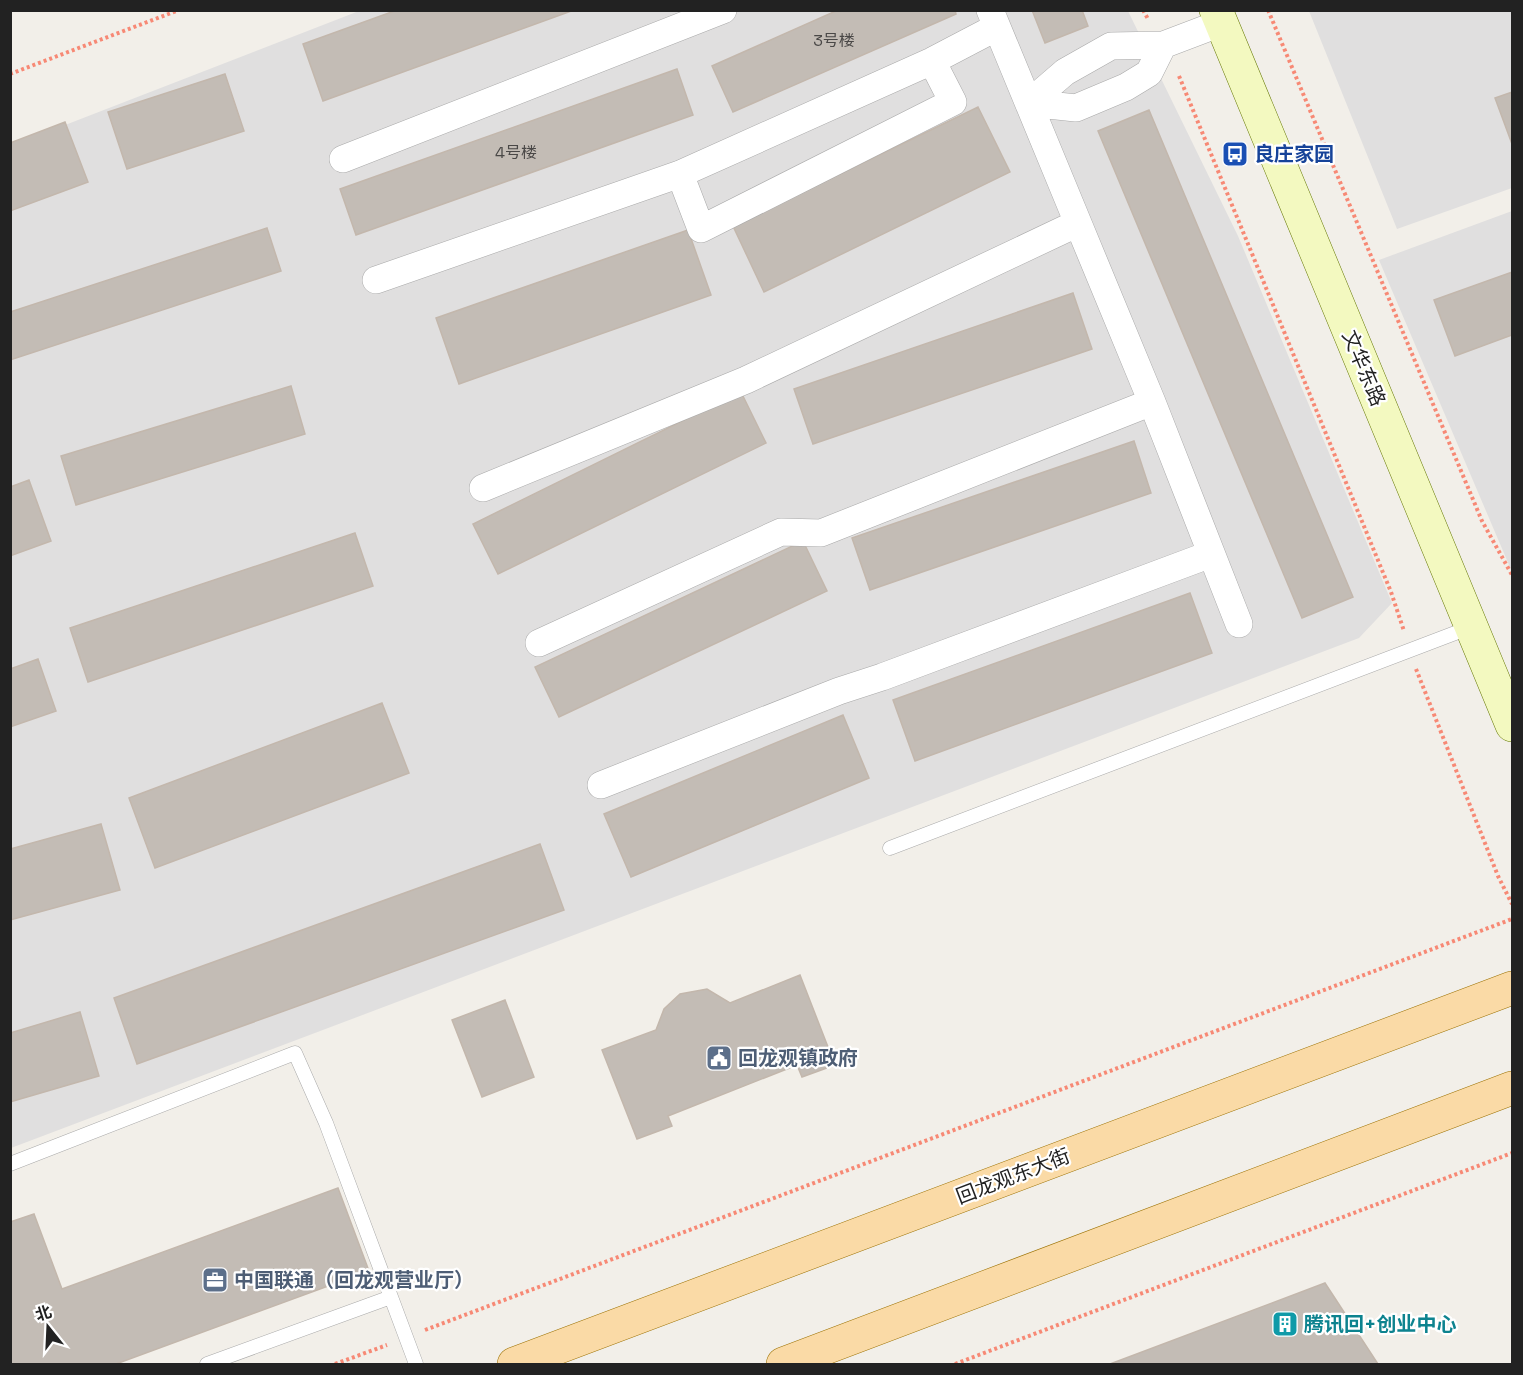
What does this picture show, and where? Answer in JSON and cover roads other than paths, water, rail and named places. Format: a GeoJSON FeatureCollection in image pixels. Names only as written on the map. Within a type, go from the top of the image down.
{"type":"FeatureCollection","features":[{"type":"Feature","properties":{"kind":"main road","name":"回龙观东大街"},"geometry":{"type":"LineString","coordinates":[[514,1365],[1512,988]]}},
{"type":"Feature","properties":{"kind":"main road"},"geometry":{"type":"LineString","coordinates":[[783,1365],[1512,1088]]}},
{"type":"Feature","properties":{"kind":"street"},"geometry":{"type":"LineString","coordinates":[[343,159],[723,10]]}},
{"type":"Feature","properties":{"kind":"street"},"geometry":{"type":"LineString","coordinates":[[1029,103],[1065,72],[1111,46],[1163,45],[1218,17]]}},
{"type":"Feature","properties":{"kind":"street","name":"文华东路"},"geometry":{"type":"LineString","coordinates":[[1218,17],[1512,725]]}},
{"type":"Feature","properties":{"kind":"street"},"geometry":{"type":"LineString","coordinates":[[376,280],[681,174],[932,61],[993,19],[1152,402],[1239,624]]}},
{"type":"Feature","properties":{"kind":"street"},"geometry":{"type":"LineString","coordinates":[[1029,103],[1076,108],[1126,87],[1149,73],[1163,45]]}},
{"type":"Feature","properties":{"kind":"street"},"geometry":{"type":"LineString","coordinates":[[681,174],[700,230],[953,102],[932,61]]}},
{"type":"Feature","properties":{"kind":"street"},"geometry":{"type":"LineString","coordinates":[[483,488],[746,380],[1078,223]]}},
{"type":"Feature","properties":{"kind":"street"},"geometry":{"type":"LineString","coordinates":[[539,643],[781,532],[821,533],[1152,402]]}},
{"type":"Feature","properties":{"kind":"street"},"geometry":{"type":"LineString","coordinates":[[602,785],[839,691],[1211,554]]}},
{"type":"Feature","properties":{"kind":"lane"},"geometry":{"type":"LineString","coordinates":[[890,848],[1472,627]]}},
{"type":"Feature","properties":{"kind":"lane"},"geometry":{"type":"LineString","coordinates":[[10,1164],[295,1053],[326,1123],[416,1365]]}},
{"type":"Feature","properties":{"kind":"lane"},"geometry":{"type":"LineString","coordinates":[[207,1365],[391,1298]]}},
{"type":"Feature","properties":{"kind":"place","name":"良庄家园"},"geometry":{"type":"Point","coordinates":[1235,154]}},
{"type":"Feature","properties":{"kind":"place","name":"回龙观镇政府"},"geometry":{"type":"Point","coordinates":[719,1058]}},
{"type":"Feature","properties":{"kind":"place","name":"中国联通（回龙观营业厅）"},"geometry":{"type":"Point","coordinates":[215,1280]}},
{"type":"Feature","properties":{"kind":"place","name":"腾讯回+创业中心"},"geometry":{"type":"Point","coordinates":[1285,1324]}}]}
